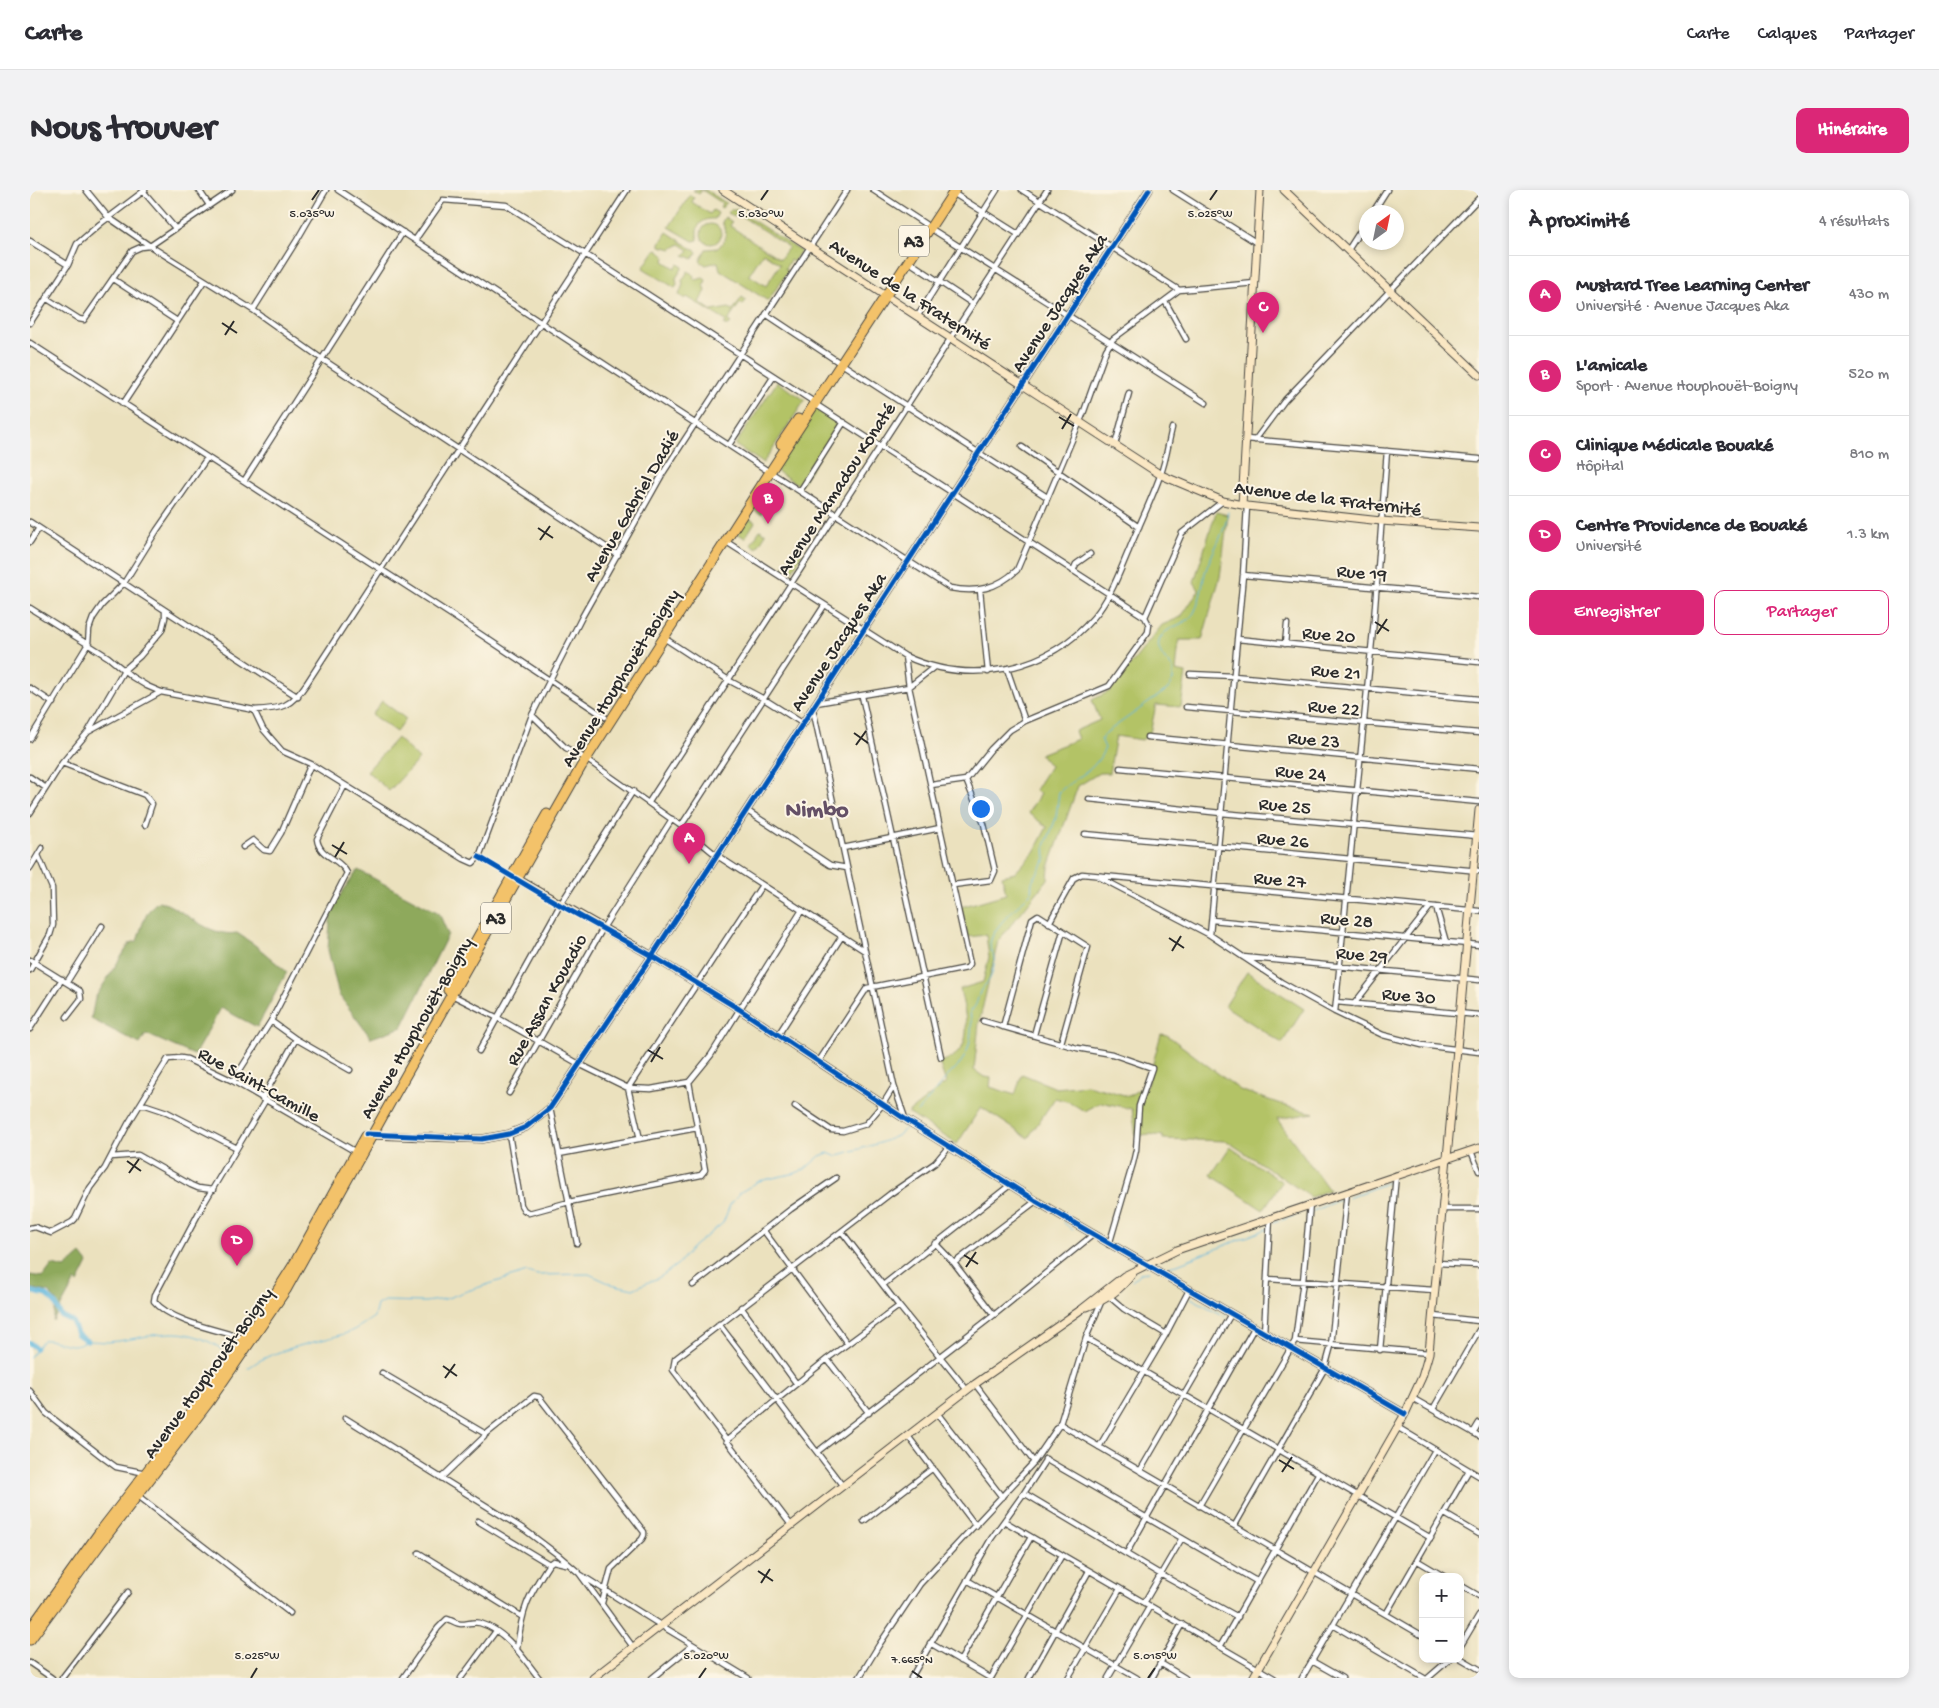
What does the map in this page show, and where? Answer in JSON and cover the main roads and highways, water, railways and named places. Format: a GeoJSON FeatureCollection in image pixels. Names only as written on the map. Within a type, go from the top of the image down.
{"type":"FeatureCollection","features":[{"type":"Feature","properties":{"kind":"highway","name":"Avenue Houphouët-Boigny"},"geometry":{"type":"LineString","coordinates":[[30,1640],[135,1494],[269,1317],[300,1267],[369,1135],[605,717],[952,191]]}},
{"type":"Feature","properties":{"kind":"highway","name":"Avenue Houphouët-Boigny"},"geometry":{"type":"LineString","coordinates":[[883,294],[908,261],[928,226]]}},
{"type":"Feature","properties":{"kind":"highway","name":"Avenue Houphouët-Boigny"},"geometry":{"type":"LineString","coordinates":[[583,757],[725,541],[767,470]]}},
{"type":"Feature","properties":{"kind":"highway","name":"Avenue Houphouët-Boigny"},"geometry":{"type":"LineString","coordinates":[[30,1629],[98,1534],[135,1494],[146,1473],[244,1338],[294,1264],[356,1152],[369,1135],[452,995],[514,878]]}},
{"type":"Feature","properties":{"kind":"waterway"},"geometry":{"type":"LineString","coordinates":[[917,1112],[959,1065],[967,1051],[971,1031],[970,1012],[976,1005],[981,990],[990,978],[994,968],[994,958],[990,945],[993,934],[1003,921],[1031,893],[1032,882],[1046,859],[1045,846],[1056,818],[1059,792],[1096,763],[1105,748],[1101,739],[1107,732],[1168,689],[1173,680],[1173,669],[1160,651],[1160,639],[1170,629],[1191,617],[1194,612],[1199,602],[1207,566],[1225,526],[1228,512]]}},
{"type":"Feature","properties":{"kind":"waterway"},"geometry":{"type":"LineString","coordinates":[[248,1368],[258,1361],[281,1351],[352,1331],[374,1317],[377,1305],[384,1301],[425,1302],[445,1299],[527,1272],[537,1275],[589,1274],[611,1284],[633,1289],[660,1277],[678,1264],[693,1247],[723,1223],[730,1205],[741,1192],[759,1181],[796,1173],[805,1169],[820,1156],[828,1153],[835,1156],[880,1143],[899,1135],[905,1128]]}},
{"type":"Feature","properties":{"kind":"waterway"},"geometry":{"type":"LineString","coordinates":[[1348,1198],[1391,1181]]}},
{"type":"Feature","properties":{"kind":"waterway"},"geometry":{"type":"LineString","coordinates":[[1313,1211],[1341,1199]]}},
{"type":"Feature","properties":{"kind":"waterway"},"geometry":{"type":"LineString","coordinates":[[1273,1223],[1296,1215]]}},
{"type":"Feature","properties":{"kind":"waterway"},"geometry":{"type":"LineString","coordinates":[[1063,1222],[1073,1230]]}},
{"type":"Feature","properties":{"kind":"waterway"},"geometry":{"type":"LineString","coordinates":[[1162,1270],[1267,1229]]}},
{"type":"Feature","properties":{"kind":"waterway"},"geometry":{"type":"LineString","coordinates":[[1140,1273],[1149,1272]]}},
{"type":"Feature","properties":{"kind":"waterway"},"geometry":{"type":"LineString","coordinates":[[1132,1281],[1141,1273]]}},
{"type":"Feature","properties":{"kind":"waterway"},"geometry":{"type":"LineString","coordinates":[[30,1291],[46,1295],[55,1303],[61,1316],[72,1321],[77,1334],[87,1341]]}},
{"type":"Feature","properties":{"kind":"waterway"},"geometry":{"type":"LineString","coordinates":[[1191,1298],[1226,1317]]}},
{"type":"Feature","properties":{"kind":"waterway"},"geometry":{"type":"LineString","coordinates":[[30,1357],[43,1340],[77,1345],[88,1341],[108,1342],[168,1333],[195,1336],[226,1352]]}},
{"type":"Feature","properties":{"kind":"waterway"},"geometry":{"type":"LineString","coordinates":[[30,1343],[36,1348]]}},
{"type":"Feature","properties":{"kind":"place","name":"Clinique Médicale Bouaké"},"geometry":{"type":"Point","coordinates":[1263,333]}},
{"type":"Feature","properties":{"kind":"place","name":"L'amicale"},"geometry":{"type":"Point","coordinates":[768,524]}},
{"type":"Feature","properties":{"kind":"place","name":"Mustard Tree Learning Center"},"geometry":{"type":"Point","coordinates":[689,864]}},
{"type":"Feature","properties":{"kind":"place","name":"Centre Providence de Bouaké"},"geometry":{"type":"Point","coordinates":[237,1266]}},
{"type":"Feature","properties":{"kind":"district","name":"Nimbo"},"geometry":{"type":"Point","coordinates":[817,808]}}]}
